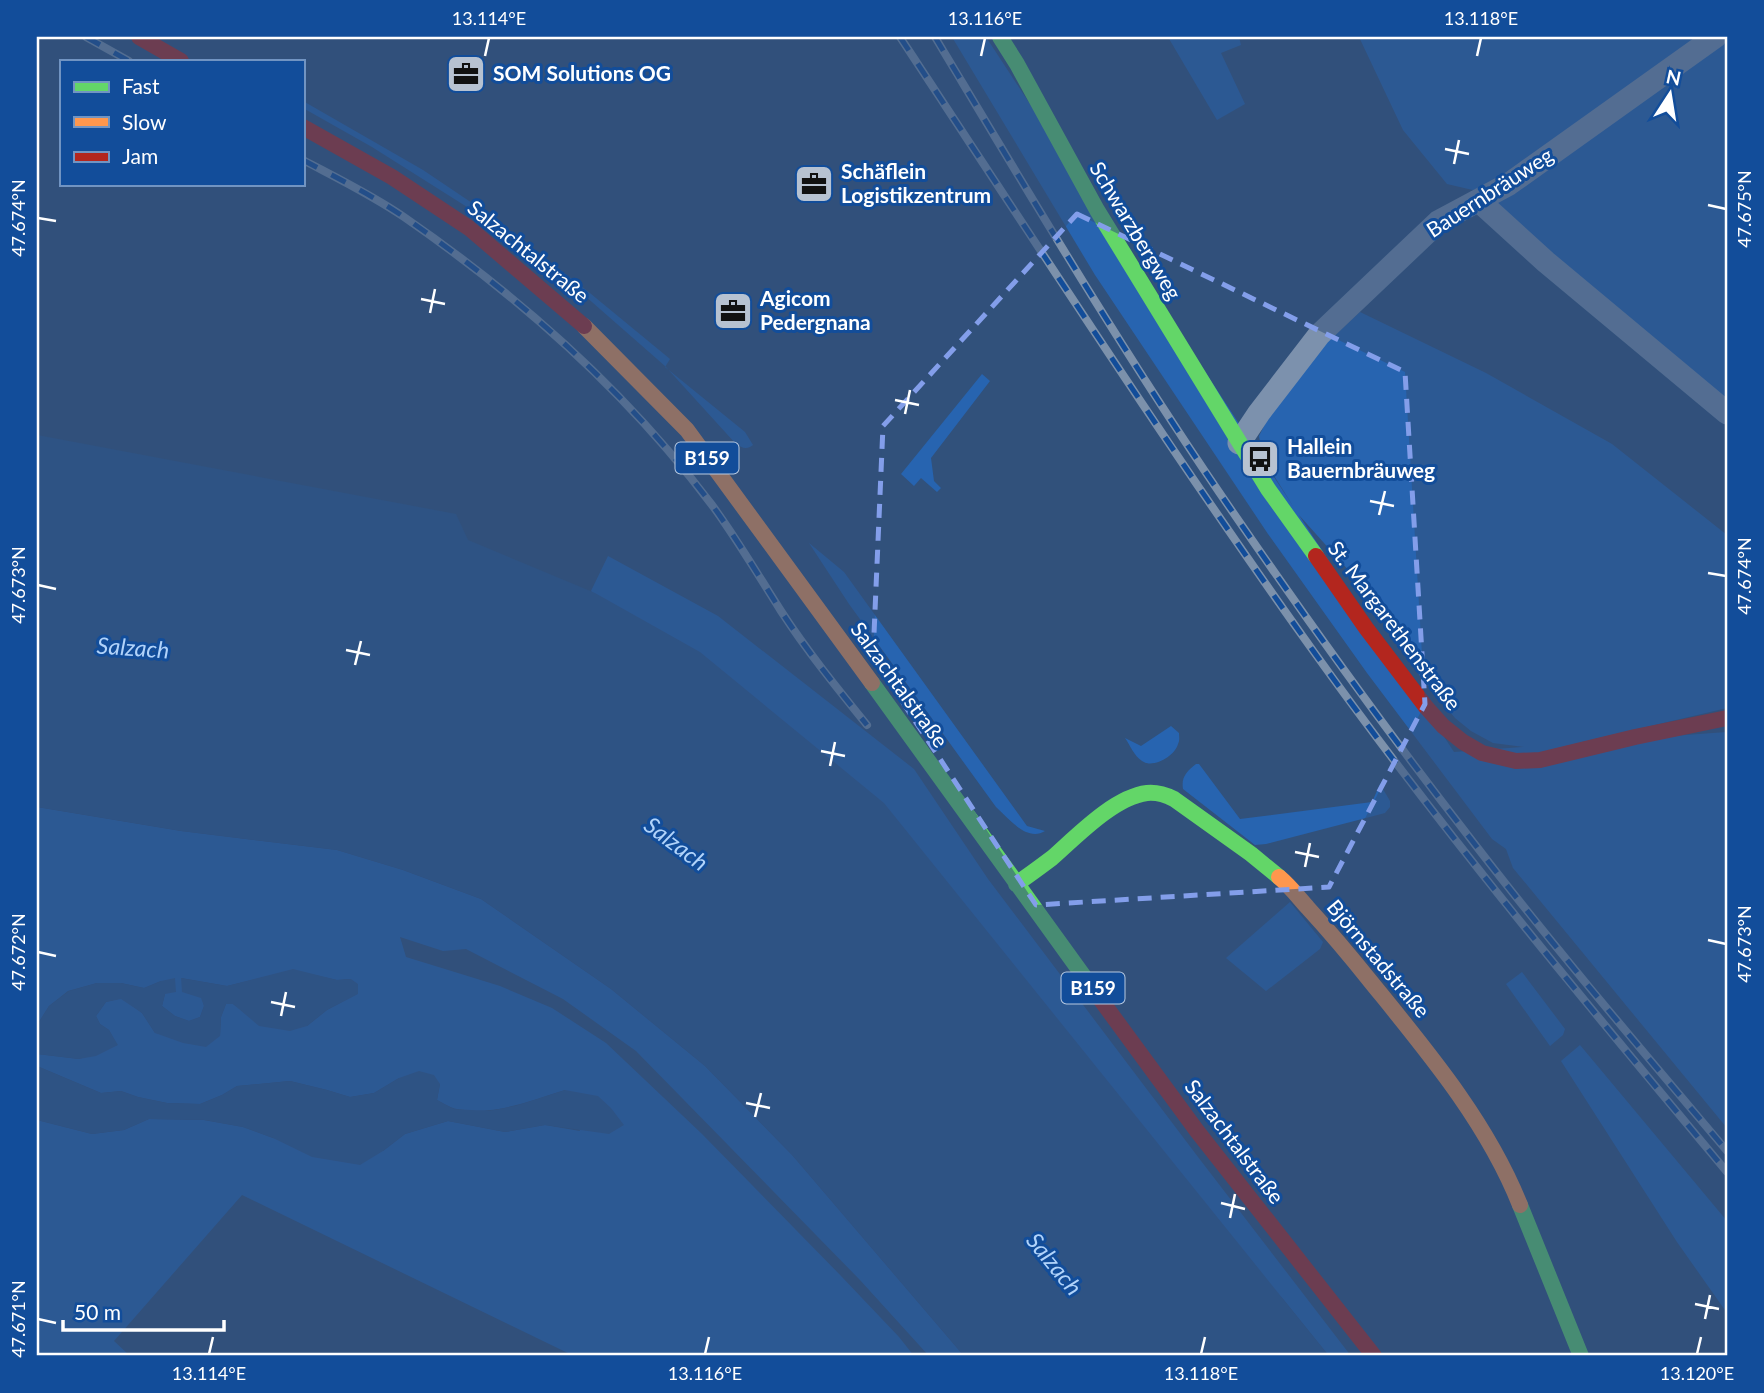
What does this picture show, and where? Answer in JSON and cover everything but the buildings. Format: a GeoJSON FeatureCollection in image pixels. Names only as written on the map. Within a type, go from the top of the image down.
{"type":"FeatureCollection","features":[{"type":"Feature","properties":{"kind":"street"},"geometry":{"type":"LineString","coordinates":[[139,37],[179,60]]}},
{"type":"Feature","properties":{"kind":"street","name":"Schwarzbergweg"},"geometry":{"type":"LineString","coordinates":[[1000,37],[1097,211],[1239,443]]}},
{"type":"Feature","properties":{"kind":"street","name":"Bauernbräuweg"},"geometry":{"type":"LineString","coordinates":[[1239,443],[1319,335],[1438,222],[1509,184],[1715,37]]}},
{"type":"Feature","properties":{"kind":"street","name":"Salzachtalstraße"},"geometry":{"type":"LineString","coordinates":[[304,128],[392,177],[469,228],[577,318],[687,430],[1197,1131],[1374,1356]]}},
{"type":"Feature","properties":{"kind":"street"},"geometry":{"type":"LineString","coordinates":[[1479,201],[1546,262],[1727,413]]}},
{"type":"Feature","properties":{"kind":"street","name":"St. Margarethenstraße"},"geometry":{"type":"LineString","coordinates":[[1239,443],[1290,522],[1426,707],[1462,742],[1482,753],[1516,761],[1540,760],[1727,718]]}},
{"type":"Feature","properties":{"kind":"street","name":"Björnstadstraße"},"geometry":{"type":"LineString","coordinates":[[1016,884],[1119,804],[1145,793],[1163,794],[1174,799],[1282,879],[1339,942],[1395,1011],[1473,1115],[1511,1182],[1581,1356]]}},
{"type":"Feature","properties":{"kind":"highlighted area"},"geometry":{"type":"Polygon","coordinates":[[[1077,214],[1405,372],[1425,704],[1329,887],[1036,905],[873,657],[883,426],[1077,214]]]}},
{"type":"Feature","properties":{"kind":"shaded area"},"geometry":{"type":"Polygon","coordinates":[[[952,37],[986,37],[1454,752],[1727,732],[1727,1128],[1513,868],[1506,849],[1492,839],[1367,673],[1268,534],[1095,275],[952,37]]]}},
{"type":"Feature","properties":{"kind":"shaded area"},"geometry":{"type":"Polygon","coordinates":[[[1168,37],[1239,37],[1241,45],[1221,53],[1245,104],[1217,120],[1168,37]]]}},
{"type":"Feature","properties":{"kind":"shaded area"},"geometry":{"type":"Polygon","coordinates":[[[1359,37],[1702,37],[1497,186],[1477,191],[1447,184],[1403,130],[1359,37]]]}},
{"type":"Feature","properties":{"kind":"shaded area"},"geometry":{"type":"Polygon","coordinates":[[[1727,37],[1727,404],[1494,206],[1498,198],[1727,37]]]}},
{"type":"Feature","properties":{"kind":"shaded area"},"geometry":{"type":"Polygon","coordinates":[[[304,102],[423,170],[478,207],[475,212],[372,147],[304,109],[304,102]]]}},
{"type":"Feature","properties":{"kind":"shaded area"},"geometry":{"type":"Polygon","coordinates":[[[488,214],[670,359],[665,366],[576,288],[484,219],[488,214]]]}},
{"type":"Feature","properties":{"kind":"shaded area"},"geometry":{"type":"Polygon","coordinates":[[[1360,312],[1486,373],[1612,444],[1727,535],[1727,708],[1548,750],[1493,743],[1455,718],[1420,676],[1350,572],[1298,514],[1263,458],[1259,436],[1268,418],[1322,347],[1360,312]]]}},
{"type":"Feature","properties":{"kind":"shaded area"},"geometry":{"type":"Polygon","coordinates":[[[668,370],[745,432],[753,445],[744,448],[736,444],[668,370]]]}},
{"type":"Feature","properties":{"kind":"shaded area"},"geometry":{"type":"Polygon","coordinates":[[[982,374],[990,381],[931,458],[934,481],[941,488],[937,492],[921,478],[914,486],[901,474],[982,374]]]}},
{"type":"Feature","properties":{"kind":"shaded area"},"geometry":{"type":"Polygon","coordinates":[[[809,543],[844,572],[1027,826],[1045,831],[1032,834],[1025,831],[1012,823],[996,807],[849,604],[809,543]]]}},
{"type":"Feature","properties":{"kind":"shaded area"},"geometry":{"type":"Polygon","coordinates":[[[608,556],[718,616],[914,769],[988,879],[1351,1356],[1329,1356],[1283,1299],[591,591],[608,556]]]}},
{"type":"Feature","properties":{"kind":"shaded area"},"geometry":{"type":"Polygon","coordinates":[[[1171,726],[1179,733],[1179,743],[1173,753],[1157,762],[1142,761],[1125,738],[1141,746],[1171,726]]]}},
{"type":"Feature","properties":{"kind":"shaded area"},"geometry":{"type":"Polygon","coordinates":[[[1199,764],[1240,819],[1372,802],[1380,784],[1390,801],[1390,807],[1385,813],[1255,845],[1183,789],[1185,775],[1199,764]]]}},
{"type":"Feature","properties":{"kind":"shaded area"},"geometry":{"type":"Polygon","coordinates":[[[37,807],[181,831],[337,850],[403,870],[481,899],[611,989],[705,1066],[793,1156],[964,1356],[929,1356],[860,1280],[636,1051],[563,999],[466,949],[443,951],[400,937],[406,957],[500,986],[552,1008],[606,1043],[702,1134],[842,1277],[914,1356],[574,1356],[242,1195],[114,1341],[130,1356],[37,1356],[37,1120],[92,1134],[124,1130],[149,1119],[204,1120],[243,1127],[273,1138],[383,1151],[405,1134],[448,1121],[505,1132],[545,1125],[580,1131],[565,1090],[485,1111],[454,1108],[437,1100],[440,1084],[399,1078],[374,1093],[350,1097],[290,1081],[237,1086],[200,1104],[167,1103],[121,1091],[101,1093],[37,1066],[37,1054],[79,1059],[117,1045],[109,1030],[100,1024],[96,1016],[106,1002],[122,998],[142,1013],[155,1033],[220,1036],[221,1017],[226,1004],[233,1004],[243,1011],[307,1026],[327,1010],[357,994],[350,979],[337,980],[293,970],[227,986],[181,978],[202,998],[204,1006],[200,1017],[189,1021],[175,1016],[162,1006],[165,994],[161,981],[144,988],[121,983],[97,983],[68,991],[49,1006],[37,1025],[37,807]]]}},
{"type":"Feature","properties":{"kind":"shaded area"},"geometry":{"type":"Polygon","coordinates":[[[1290,902],[1323,942],[1320,949],[1266,991],[1226,958],[1290,902]]]}},
{"type":"Feature","properties":{"kind":"shaded area"},"geometry":{"type":"Polygon","coordinates":[[[1522,972],[1565,1029],[1563,1035],[1550,1046],[1506,984],[1522,972]]]}},
{"type":"Feature","properties":{"kind":"shaded area"},"geometry":{"type":"Polygon","coordinates":[[[1580,1045],[1727,1221],[1727,1313],[1677,1242],[1561,1061],[1580,1045]]]}},
{"type":"Feature","properties":{"kind":"water","name":"Salzach"},"geometry":{"type":"Polygon","coordinates":[[[37,435],[456,514],[468,540],[595,593],[700,652],[884,803],[1329,1356],[964,1356],[793,1156],[705,1066],[611,989],[481,899],[403,870],[337,850],[181,831],[37,807],[37,435]]]}},
{"type":"Feature","properties":{"kind":"water"},"geometry":{"type":"Polygon","coordinates":[[[293,969],[337,980],[351,979],[358,984],[358,994],[327,1010],[307,1026],[290,1031],[259,1026],[233,1004],[226,1004],[221,1017],[220,1036],[206,1047],[183,1043],[155,1033],[142,1013],[121,999],[106,1002],[96,1016],[118,1045],[96,1056],[79,1059],[37,1054],[37,1025],[49,1006],[69,991],[97,983],[121,983],[144,988],[175,978],[176,992],[165,994],[162,1006],[175,1016],[189,1021],[200,1017],[204,1006],[201,998],[182,992],[181,978],[227,986],[293,969]]]}},
{"type":"Feature","properties":{"kind":"water"},"geometry":{"type":"Polygon","coordinates":[[[37,1066],[101,1093],[121,1091],[167,1103],[200,1104],[237,1086],[290,1081],[350,1097],[374,1093],[399,1078],[419,1071],[434,1075],[440,1084],[437,1100],[454,1109],[488,1111],[515,1106],[565,1090],[598,1096],[624,1125],[609,1134],[545,1125],[505,1132],[448,1121],[405,1134],[360,1165],[312,1157],[243,1127],[204,1120],[149,1119],[124,1130],[92,1134],[37,1120],[37,1066]]]}},
{"type":"Feature","properties":{"kind":"railway"},"geometry":{"type":"LineString","coordinates":[[86,37],[127,60]]}},
{"type":"Feature","properties":{"kind":"railway"},"geometry":{"type":"LineString","coordinates":[[900,37],[1156,423],[1314,652],[1464,851],[1727,1172]]}},
{"type":"Feature","properties":{"kind":"railway"},"geometry":{"type":"LineString","coordinates":[[935,37],[1145,380],[1310,623],[1501,878],[1727,1151]]}},
{"type":"Feature","properties":{"kind":"railway"},"geometry":{"type":"LineString","coordinates":[[304,161],[380,201],[447,248],[530,313],[608,385],[679,463],[712,505],[801,640],[867,725]]}},
{"type":"Feature","properties":{"kind":"traffic: fast"},"geometry":{"type":"LineString","coordinates":[[1000,37],[1097,210],[1268,489],[1316,556]]}},
{"type":"Feature","properties":{"kind":"traffic: fast"},"geometry":{"type":"LineString","coordinates":[[872,683],[1098,996]]}},
{"type":"Feature","properties":{"kind":"traffic: fast"},"geometry":{"type":"LineString","coordinates":[[1016,884],[1109,810],[1134,796],[1147,793],[1174,799],[1279,877]]}},
{"type":"Feature","properties":{"kind":"traffic: fast"},"geometry":{"type":"LineString","coordinates":[[1520,1205],[1581,1356]]}},
{"type":"Feature","properties":{"kind":"traffic: slow"},"geometry":{"type":"LineString","coordinates":[[584,326],[687,430],[872,683]]}},
{"type":"Feature","properties":{"kind":"traffic: slow"},"geometry":{"type":"LineString","coordinates":[[1279,877],[1348,954],[1454,1088],[1491,1145],[1520,1205]]}},
{"type":"Feature","properties":{"kind":"traffic: jam"},"geometry":{"type":"LineString","coordinates":[[139,37],[179,60]]}},
{"type":"Feature","properties":{"kind":"traffic: jam"},"geometry":{"type":"LineString","coordinates":[[304,128],[392,177],[469,228],[584,326]]}},
{"type":"Feature","properties":{"kind":"traffic: jam"},"geometry":{"type":"LineString","coordinates":[[1316,556],[1426,707],[1443,726],[1482,753],[1516,761],[1540,760],[1727,718]]}},
{"type":"Feature","properties":{"kind":"traffic: jam"},"geometry":{"type":"LineString","coordinates":[[1098,996],[1197,1131],[1374,1356]]}},
{"type":"Feature","properties":{"kind":"place","name":"SOM Solutions OG"},"geometry":{"type":"Point","coordinates":[466,74]}},
{"type":"Feature","properties":{"kind":"place","name":"Schäflein Logistikzentrum"},"geometry":{"type":"Point","coordinates":[814,184]}},
{"type":"Feature","properties":{"kind":"place","name":"Agicom Pedergnana"},"geometry":{"type":"Point","coordinates":[733,311]}},
{"type":"Feature","properties":{"kind":"place","name":"Hallein Bauernbräuweg"},"geometry":{"type":"Point","coordinates":[1260,459]}}]}
